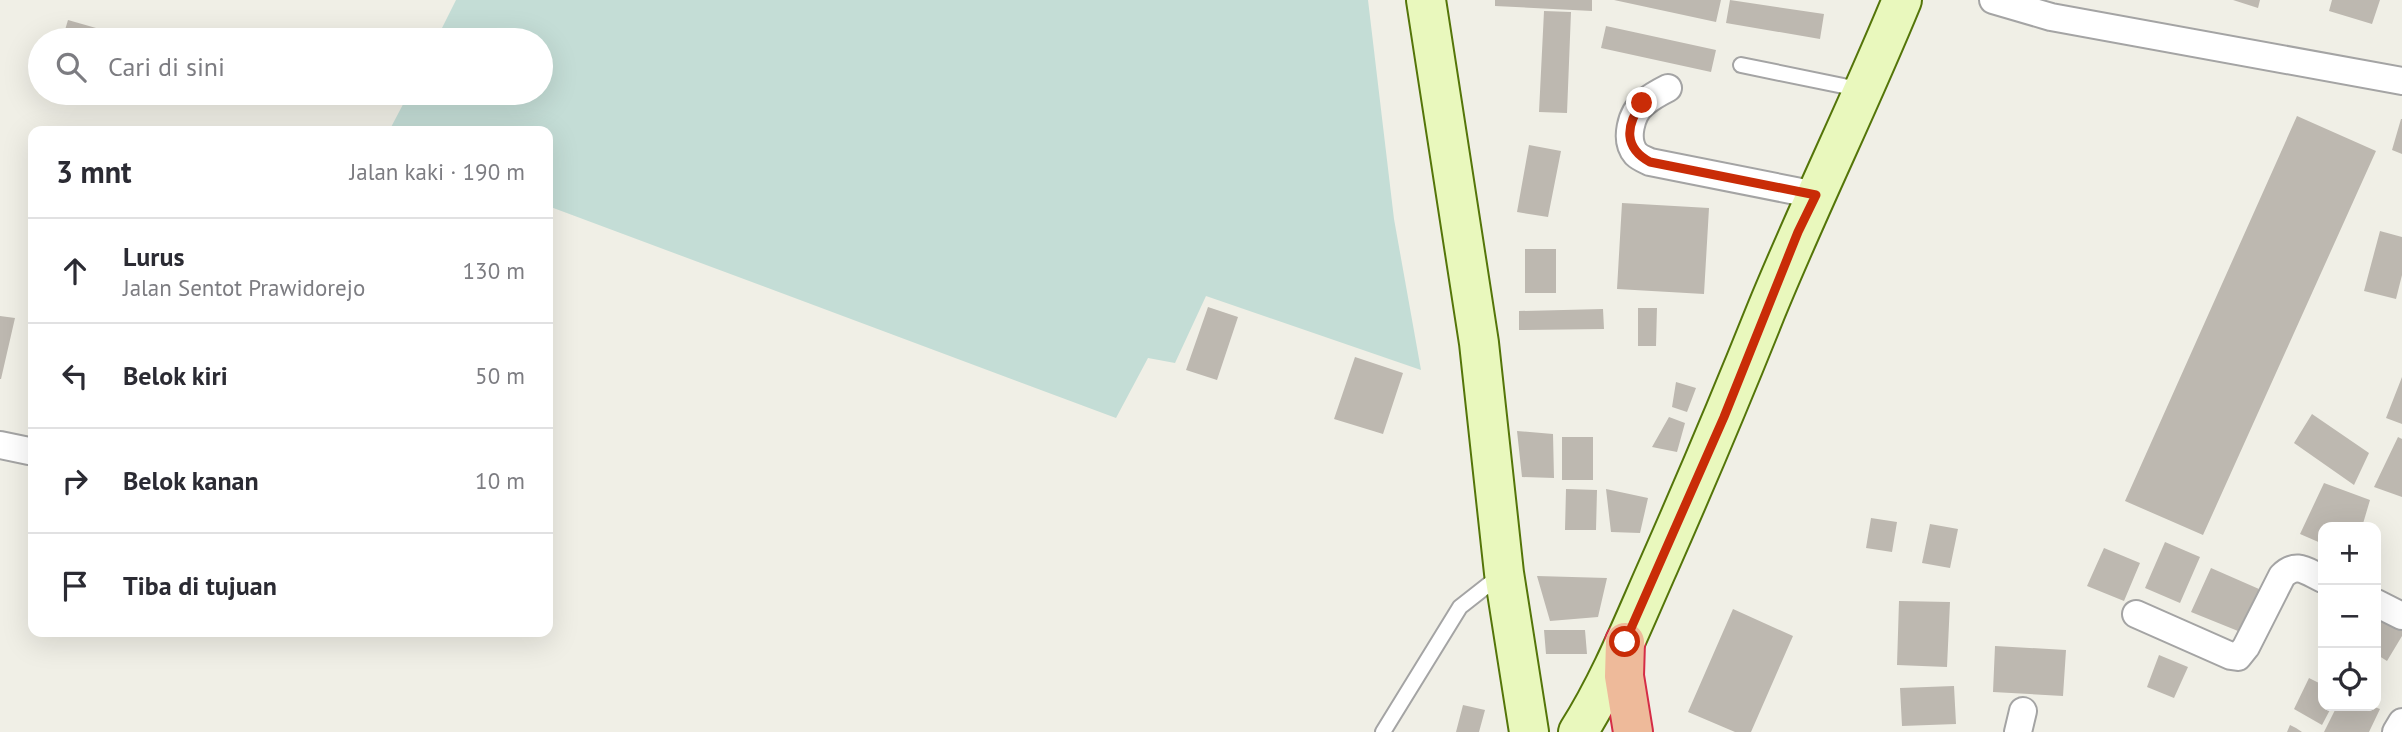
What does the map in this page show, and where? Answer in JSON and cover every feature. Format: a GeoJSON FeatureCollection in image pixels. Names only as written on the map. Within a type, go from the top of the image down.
{"type":"FeatureCollection","features":[{"type":"Feature","properties":{"kind":"highway"},"geometry":{"type":"LineString","coordinates":[[1625,642],[1624,676],[1633,732]]}},
{"type":"Feature","properties":{"kind":"main road"},"geometry":{"type":"LineString","coordinates":[[1426,0],[1479,343],[1499,576],[1529,732]]}},
{"type":"Feature","properties":{"kind":"main road"},"geometry":{"type":"LineString","coordinates":[[1578,732],[1625,642],[1724,417],[1798,232],[1865,90],[1902,0]]}},
{"type":"Feature","properties":{"kind":"street"},"geometry":{"type":"LineString","coordinates":[[1993,0],[2051,17],[2402,81]]}},
{"type":"Feature","properties":{"kind":"street"},"geometry":{"type":"LineString","coordinates":[[1668,88],[1642,103],[1634,115],[1631,145],[1637,155],[1650,162],[1816,195]]}},
{"type":"Feature","properties":{"kind":"street"},"geometry":{"type":"LineString","coordinates":[[0,445],[28,451]]}},
{"type":"Feature","properties":{"kind":"street"},"geometry":{"type":"LineString","coordinates":[[2136,614],[2236,657],[2246,647],[2282,576],[2289,569],[2297,568],[2318,577]]}},
{"type":"Feature","properties":{"kind":"street"},"geometry":{"type":"LineString","coordinates":[[2381,605],[2402,615]]}},
{"type":"Feature","properties":{"kind":"street"},"geometry":{"type":"LineString","coordinates":[[2396,732],[2402,722]]}},
{"type":"Feature","properties":{"kind":"lane"},"geometry":{"type":"LineString","coordinates":[[1741,65],[1865,90]]}},
{"type":"Feature","properties":{"kind":"lane"},"geometry":{"type":"LineString","coordinates":[[1383,732],[1460,607],[1499,576]]}},
{"type":"Feature","properties":{"kind":"shaded area"},"geometry":{"type":"Polygon","coordinates":[[[456,0],[1368,0],[1394,219],[1421,370],[1206,296],[1175,363],[1148,358],[1116,418],[553,208],[553,126],[392,126],[403,105],[553,105],[553,28],[442,28],[456,0]]]}},
{"type":"Feature","properties":{"kind":"building"},"geometry":{"type":"Polygon","coordinates":[[[1495,0],[1592,0],[1592,11],[1495,6],[1495,0]]]}},
{"type":"Feature","properties":{"kind":"building"},"geometry":{"type":"Polygon","coordinates":[[[1614,0],[1721,0],[1716,22],[1614,0]]]}},
{"type":"Feature","properties":{"kind":"building"},"geometry":{"type":"Polygon","coordinates":[[[1730,0],[1824,14],[1820,39],[1726,23],[1730,0]]]}},
{"type":"Feature","properties":{"kind":"building"},"geometry":{"type":"Polygon","coordinates":[[[2233,0],[2260,0],[2258,8],[2233,0]]]}},
{"type":"Feature","properties":{"kind":"building"},"geometry":{"type":"Polygon","coordinates":[[[2332,0],[2380,0],[2372,24],[2329,11],[2332,0]]]}},
{"type":"Feature","properties":{"kind":"building"},"geometry":{"type":"Polygon","coordinates":[[[1544,11],[1571,12],[1567,113],[1539,112],[1544,11]]]}},
{"type":"Feature","properties":{"kind":"building"},"geometry":{"type":"Polygon","coordinates":[[[68,20],[96,28],[66,28],[68,20]]]}},
{"type":"Feature","properties":{"kind":"building"},"geometry":{"type":"Polygon","coordinates":[[[1606,26],[1716,50],[1711,72],[1601,48],[1606,26]]]}},
{"type":"Feature","properties":{"kind":"building"},"geometry":{"type":"Polygon","coordinates":[[[2297,116],[2376,151],[2203,535],[2125,501],[2297,116]]]}},
{"type":"Feature","properties":{"kind":"building"},"geometry":{"type":"Polygon","coordinates":[[[2402,119],[2402,154],[2392,150],[2402,119]]]}},
{"type":"Feature","properties":{"kind":"building"},"geometry":{"type":"Polygon","coordinates":[[[1529,145],[1561,151],[1548,217],[1517,212],[1529,145]]]}},
{"type":"Feature","properties":{"kind":"building"},"geometry":{"type":"Polygon","coordinates":[[[1622,203],[1709,208],[1704,294],[1617,289],[1622,203]]]}},
{"type":"Feature","properties":{"kind":"building"},"geometry":{"type":"Polygon","coordinates":[[[2380,231],[2402,237],[2402,275],[2396,299],[2364,291],[2380,231]]]}},
{"type":"Feature","properties":{"kind":"building"},"geometry":{"type":"Polygon","coordinates":[[[1525,249],[1556,249],[1556,293],[1525,293],[1525,249]]]}},
{"type":"Feature","properties":{"kind":"building"},"geometry":{"type":"Polygon","coordinates":[[[1208,307],[1238,317],[1217,380],[1186,370],[1208,307]]]}},
{"type":"Feature","properties":{"kind":"building"},"geometry":{"type":"Polygon","coordinates":[[[1638,308],[1657,308],[1656,346],[1638,346],[1638,308]]]}},
{"type":"Feature","properties":{"kind":"building"},"geometry":{"type":"Polygon","coordinates":[[[1603,309],[1604,329],[1519,330],[1519,311],[1603,309]]]}},
{"type":"Feature","properties":{"kind":"building"},"geometry":{"type":"Polygon","coordinates":[[[0,316],[15,318],[1,379],[0,379],[0,316]]]}},
{"type":"Feature","properties":{"kind":"building"},"geometry":{"type":"Polygon","coordinates":[[[1355,357],[1403,373],[1383,434],[1334,419],[1355,357]]]}},
{"type":"Feature","properties":{"kind":"building"},"geometry":{"type":"Polygon","coordinates":[[[2402,377],[2402,424],[2386,418],[2402,377]]]}},
{"type":"Feature","properties":{"kind":"building"},"geometry":{"type":"Polygon","coordinates":[[[1676,382],[1696,388],[1687,412],[1672,407],[1676,382]]]}},
{"type":"Feature","properties":{"kind":"building"},"geometry":{"type":"Polygon","coordinates":[[[2312,414],[2369,453],[2354,485],[2294,443],[2312,414]]]}},
{"type":"Feature","properties":{"kind":"building"},"geometry":{"type":"Polygon","coordinates":[[[1669,417],[1685,423],[1677,452],[1652,447],[1669,417]]]}},
{"type":"Feature","properties":{"kind":"building"},"geometry":{"type":"Polygon","coordinates":[[[1517,431],[1553,434],[1554,478],[1522,477],[1517,431]]]}},
{"type":"Feature","properties":{"kind":"building"},"geometry":{"type":"Polygon","coordinates":[[[1562,437],[1593,437],[1593,480],[1562,480],[1562,437]]]}},
{"type":"Feature","properties":{"kind":"building"},"geometry":{"type":"Polygon","coordinates":[[[2398,437],[2402,439],[2402,497],[2374,487],[2398,437]]]}},
{"type":"Feature","properties":{"kind":"building"},"geometry":{"type":"Polygon","coordinates":[[[2324,483],[2370,500],[2363,522],[2318,522],[2318,542],[2300,534],[2324,483]]]}},
{"type":"Feature","properties":{"kind":"building"},"geometry":{"type":"Polygon","coordinates":[[[1566,489],[1597,490],[1596,530],[1565,530],[1566,489]]]}},
{"type":"Feature","properties":{"kind":"building"},"geometry":{"type":"Polygon","coordinates":[[[1606,489],[1648,498],[1640,533],[1611,532],[1606,489]]]}},
{"type":"Feature","properties":{"kind":"building"},"geometry":{"type":"Polygon","coordinates":[[[1871,518],[1897,522],[1892,552],[1866,548],[1871,518]]]}},
{"type":"Feature","properties":{"kind":"building"},"geometry":{"type":"Polygon","coordinates":[[[1930,524],[1958,529],[1950,568],[1922,563],[1930,524]]]}},
{"type":"Feature","properties":{"kind":"building"},"geometry":{"type":"Polygon","coordinates":[[[2165,542],[2200,557],[2180,603],[2145,588],[2165,542]]]}},
{"type":"Feature","properties":{"kind":"building"},"geometry":{"type":"Polygon","coordinates":[[[2104,548],[2140,563],[2124,601],[2087,586],[2104,548]]]}},
{"type":"Feature","properties":{"kind":"building"},"geometry":{"type":"Polygon","coordinates":[[[2211,568],[2259,589],[2243,633],[2191,612],[2211,568]]]}},
{"type":"Feature","properties":{"kind":"building"},"geometry":{"type":"Polygon","coordinates":[[[1537,576],[1607,578],[1598,617],[1550,621],[1537,576]]]}},
{"type":"Feature","properties":{"kind":"building"},"geometry":{"type":"Polygon","coordinates":[[[1899,601],[1950,602],[1947,667],[1897,665],[1899,601]]]}},
{"type":"Feature","properties":{"kind":"building"},"geometry":{"type":"Polygon","coordinates":[[[1733,609],[1793,636],[1751,732],[1735,732],[1688,712],[1733,609]]]}},
{"type":"Feature","properties":{"kind":"building"},"geometry":{"type":"Polygon","coordinates":[[[2381,617],[2402,629],[2402,636],[2387,661],[2381,657],[2381,617]]]}},
{"type":"Feature","properties":{"kind":"building"},"geometry":{"type":"Polygon","coordinates":[[[1544,630],[1585,630],[1587,654],[1546,654],[1544,630]]]}},
{"type":"Feature","properties":{"kind":"building"},"geometry":{"type":"Polygon","coordinates":[[[1995,646],[2066,650],[2063,696],[1993,692],[1995,646]]]}},
{"type":"Feature","properties":{"kind":"building"},"geometry":{"type":"Polygon","coordinates":[[[2159,655],[2188,667],[2174,698],[2147,687],[2159,655]]]}},
{"type":"Feature","properties":{"kind":"building"},"geometry":{"type":"Polygon","coordinates":[[[2309,678],[2318,682],[2318,711],[2329,711],[2322,725],[2294,709],[2309,678]]]}},
{"type":"Feature","properties":{"kind":"building"},"geometry":{"type":"Polygon","coordinates":[[[1954,686],[1956,724],[1902,726],[1900,688],[1954,686]]]}},
{"type":"Feature","properties":{"kind":"building"},"geometry":{"type":"Polygon","coordinates":[[[1463,705],[1485,710],[1479,732],[1456,732],[1463,705]]]}},
{"type":"Feature","properties":{"kind":"building"},"geometry":{"type":"Polygon","coordinates":[[[2334,711],[2379,711],[2369,732],[2324,732],[2334,711]]]}},
{"type":"Feature","properties":{"kind":"building"},"geometry":{"type":"Polygon","coordinates":[[[2290,725],[2296,728],[2302,732],[2287,732],[2290,725]]]}},
{"type":"Feature","properties":{"kind":"route"},"geometry":{"type":"LineString","coordinates":[[1625,642],[1724,417],[1798,232],[1816,195],[1650,162],[1637,155],[1631,145],[1630,131],[1634,115],[1642,103]]}}]}
